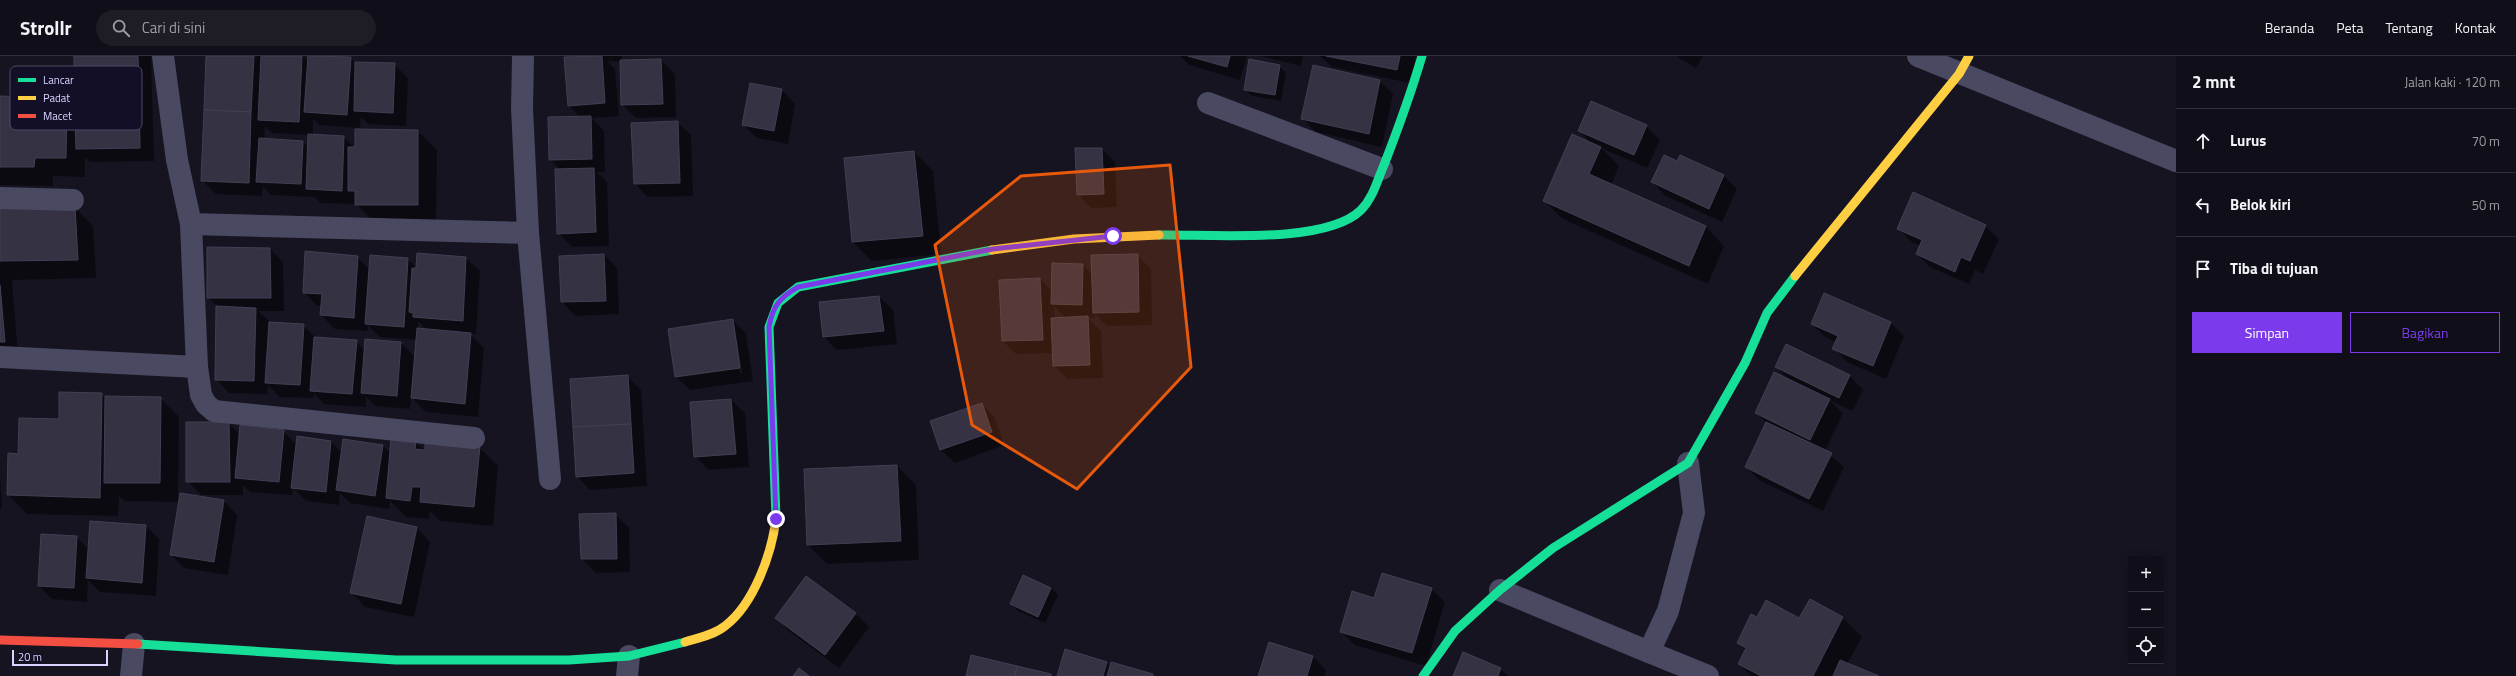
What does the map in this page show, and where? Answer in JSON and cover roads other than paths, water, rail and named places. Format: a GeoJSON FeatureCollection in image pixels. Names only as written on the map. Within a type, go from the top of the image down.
{"type":"FeatureCollection","features":[{"type":"Feature","properties":{"kind":"street"},"geometry":{"type":"LineString","coordinates":[[163,56],[177,160],[191,224],[197,367],[201,395],[206,404],[214,411],[474,438]]}},
{"type":"Feature","properties":{"kind":"street"},"geometry":{"type":"LineString","coordinates":[[523,56],[522,108],[528,234],[550,479]]}},
{"type":"Feature","properties":{"kind":"street"},"geometry":{"type":"LineString","coordinates":[[0,640],[134,644],[396,660],[569,660],[628,666],[702,637],[724,627],[746,606],[768,556],[776,519],[769,327],[772,311],[787,293],[798,287],[993,249],[1113,236],[1294,234],[1335,227],[1361,213],[1369,201],[1408,106],[1422,56]]}},
{"type":"Feature","properties":{"kind":"street"},"geometry":{"type":"LineString","coordinates":[[1918,56],[1964,65],[2176,161]]}},
{"type":"Feature","properties":{"kind":"street"},"geometry":{"type":"LineString","coordinates":[[1423,676],[1455,631],[1500,590],[1553,548],[1688,463],[1745,363],[1767,313],[1831,230],[1964,65]]}},
{"type":"Feature","properties":{"kind":"street"},"geometry":{"type":"LineString","coordinates":[[1208,103],[1382,169]]}},
{"type":"Feature","properties":{"kind":"street"},"geometry":{"type":"LineString","coordinates":[[0,198],[73,200]]}},
{"type":"Feature","properties":{"kind":"street"},"geometry":{"type":"LineString","coordinates":[[191,224],[476,231],[499,234],[528,234]]}},
{"type":"Feature","properties":{"kind":"street"},"geometry":{"type":"LineString","coordinates":[[0,357],[197,367]]}},
{"type":"Feature","properties":{"kind":"street"},"geometry":{"type":"LineString","coordinates":[[1649,652],[1668,611],[1694,513],[1688,463]]}},
{"type":"Feature","properties":{"kind":"street"},"geometry":{"type":"LineString","coordinates":[[1500,590],[1708,676]]}},
{"type":"Feature","properties":{"kind":"street"},"geometry":{"type":"LineString","coordinates":[[131,676],[134,644]]}}]}
